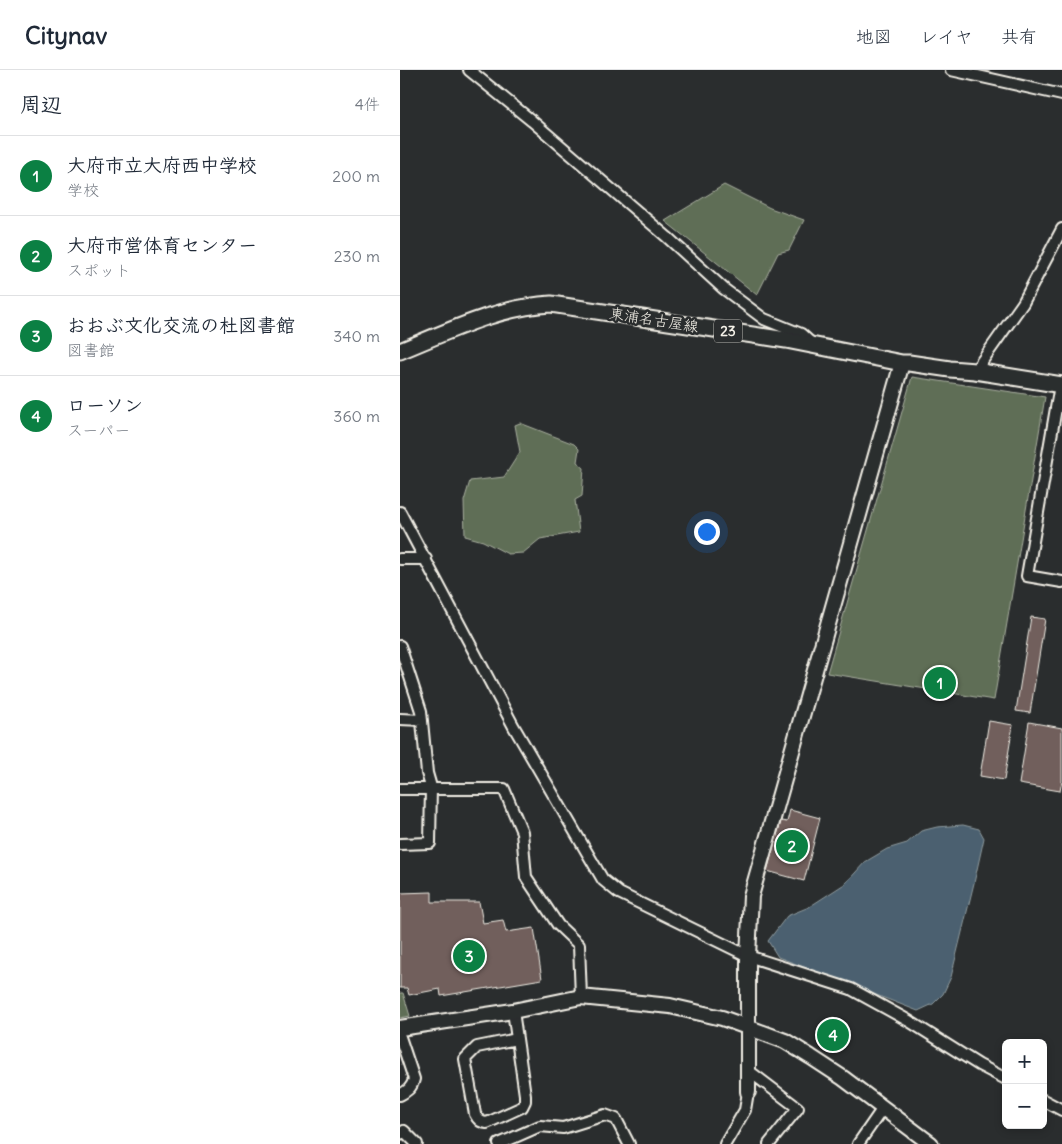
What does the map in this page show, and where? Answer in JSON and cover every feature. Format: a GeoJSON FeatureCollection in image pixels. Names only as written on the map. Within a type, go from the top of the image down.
{"type":"FeatureCollection","features":[{"type":"Feature","properties":{"kind":"main road","name":"東浦名古屋線"},"geometry":{"type":"LineString","coordinates":[[400,351],[485,317],[534,305],[551,304],[812,344],[902,363],[909,362],[975,371],[1061,385]]}},
{"type":"Feature","properties":{"kind":"street"},"geometry":{"type":"LineString","coordinates":[[469,70],[532,120],[730,294],[764,319],[801,334],[812,344]]}},
{"type":"Feature","properties":{"kind":"street"},"geometry":{"type":"LineString","coordinates":[[951,70],[1062,95]]}},
{"type":"Feature","properties":{"kind":"street"},"geometry":{"type":"LineString","coordinates":[[975,371],[1023,303],[1062,229]]}},
{"type":"Feature","properties":{"kind":"street"},"geometry":{"type":"LineString","coordinates":[[724,1144],[745,1110],[748,1092],[748,956],[751,896],[902,363]]}},
{"type":"Feature","properties":{"kind":"street"},"geometry":{"type":"LineString","coordinates":[[1061,385],[1027,576],[1062,582]]}},
{"type":"Feature","properties":{"kind":"street"},"geometry":{"type":"LineString","coordinates":[[400,512],[514,728],[603,880],[619,893],[748,956],[851,989],[1002,1077]]}},
{"type":"Feature","properties":{"kind":"street"},"geometry":{"type":"LineString","coordinates":[[400,559],[426,559]]}},
{"type":"Feature","properties":{"kind":"street"},"geometry":{"type":"LineString","coordinates":[[400,646],[421,711],[427,773],[431,788],[430,843],[400,844]]}},
{"type":"Feature","properties":{"kind":"street"},"geometry":{"type":"LineString","coordinates":[[400,719],[422,720]]}},
{"type":"Feature","properties":{"kind":"street"},"geometry":{"type":"LineString","coordinates":[[400,789],[504,789],[522,832],[526,877],[558,925],[579,946],[581,997]]}},
{"type":"Feature","properties":{"kind":"street"},"geometry":{"type":"LineString","coordinates":[[400,1028],[581,997],[670,1006],[722,1018],[784,1042],[843,1078],[931,1144]]}},
{"type":"Feature","properties":{"kind":"street"},"geometry":{"type":"LineString","coordinates":[[513,1010],[518,1039],[525,1102],[522,1107],[487,1124],[477,1120],[465,1059],[478,1047],[518,1039]]}},
{"type":"Feature","properties":{"kind":"street"},"geometry":{"type":"LineString","coordinates":[[400,1036],[403,1058],[414,1079],[408,1090],[400,1095]]}},
{"type":"Feature","properties":{"kind":"street"},"geometry":{"type":"LineString","coordinates":[[749,1071],[798,1108],[769,1144]]}},
{"type":"Feature","properties":{"kind":"street"},"geometry":{"type":"LineString","coordinates":[[1047,1102],[1062,1110]]}},
{"type":"Feature","properties":{"kind":"street"},"geometry":{"type":"LineString","coordinates":[[858,1144],[883,1108]]}},
{"type":"Feature","properties":{"kind":"street"},"geometry":{"type":"LineString","coordinates":[[499,1144],[540,1126],[563,1128],[605,1115],[616,1119],[629,1144]]}},
{"type":"Feature","properties":{"kind":"street"},"geometry":{"type":"LineString","coordinates":[[400,1134],[404,1131],[417,1144]]}},
{"type":"Feature","properties":{"kind":"green space"},"geometry":{"type":"Polygon","coordinates":[[[724,185],[770,208],[804,220],[789,250],[778,253],[757,295],[665,221],[724,185]]]}},
{"type":"Feature","properties":{"kind":"green space"},"geometry":{"type":"Polygon","coordinates":[[[912,377],[1045,397],[994,700],[827,673],[912,377]]]}},
{"type":"Feature","properties":{"kind":"green space"},"geometry":{"type":"Polygon","coordinates":[[[520,423],[574,444],[579,449],[577,462],[584,468],[582,496],[575,500],[579,532],[540,539],[523,553],[508,554],[483,541],[465,536],[464,501],[470,481],[504,477],[520,452],[515,425],[520,423]]]}},
{"type":"Feature","properties":{"kind":"green space"},"geometry":{"type":"Polygon","coordinates":[[[400,993],[403,993],[410,1016],[400,1018],[400,993]]]}},
{"type":"Feature","properties":{"kind":"water"},"geometry":{"type":"Polygon","coordinates":[[[963,825],[979,829],[984,838],[951,977],[943,994],[933,1004],[918,1011],[778,957],[768,941],[787,916],[809,907],[846,883],[865,862],[887,849],[907,843],[921,831],[937,827],[963,825]]]}},
{"type":"Feature","properties":{"kind":"building"},"geometry":{"type":"Polygon","coordinates":[[[1031,617],[1045,619],[1030,713],[1016,711],[1031,617]]]}},
{"type":"Feature","properties":{"kind":"building"},"geometry":{"type":"Polygon","coordinates":[[[989,721],[1013,725],[1004,780],[980,776],[989,721]]]}},
{"type":"Feature","properties":{"kind":"building"},"geometry":{"type":"Polygon","coordinates":[[[1029,722],[1062,728],[1062,781],[1060,791],[1019,784],[1029,722]]]}},
{"type":"Feature","properties":{"kind":"building"},"geometry":{"type":"Polygon","coordinates":[[[790,810],[820,818],[804,881],[767,871],[781,821],[787,822],[790,810]]]}},
{"type":"Feature","properties":{"kind":"building"},"geometry":{"type":"Polygon","coordinates":[[[432,892],[432,902],[479,902],[483,923],[503,920],[506,932],[534,928],[542,979],[441,996],[440,989],[409,995],[407,988],[400,988],[400,893],[432,892]]]}},
{"type":"Feature","properties":{"kind":"building"},"geometry":{"type":"Polygon","coordinates":[[[832,1018],[846,1024],[835,1051],[820,1045],[832,1018]]]}},
{"type":"Feature","properties":{"kind":"place","name":"大府市立大府西中学校"},"geometry":{"type":"Point","coordinates":[940,683]}},
{"type":"Feature","properties":{"kind":"place","name":"大府市営体育センター"},"geometry":{"type":"Point","coordinates":[792,846]}},
{"type":"Feature","properties":{"kind":"place","name":"おおぶ文化交流の杜図書館"},"geometry":{"type":"Point","coordinates":[469,956]}},
{"type":"Feature","properties":{"kind":"place","name":"ローソン"},"geometry":{"type":"Point","coordinates":[833,1035]}}]}
